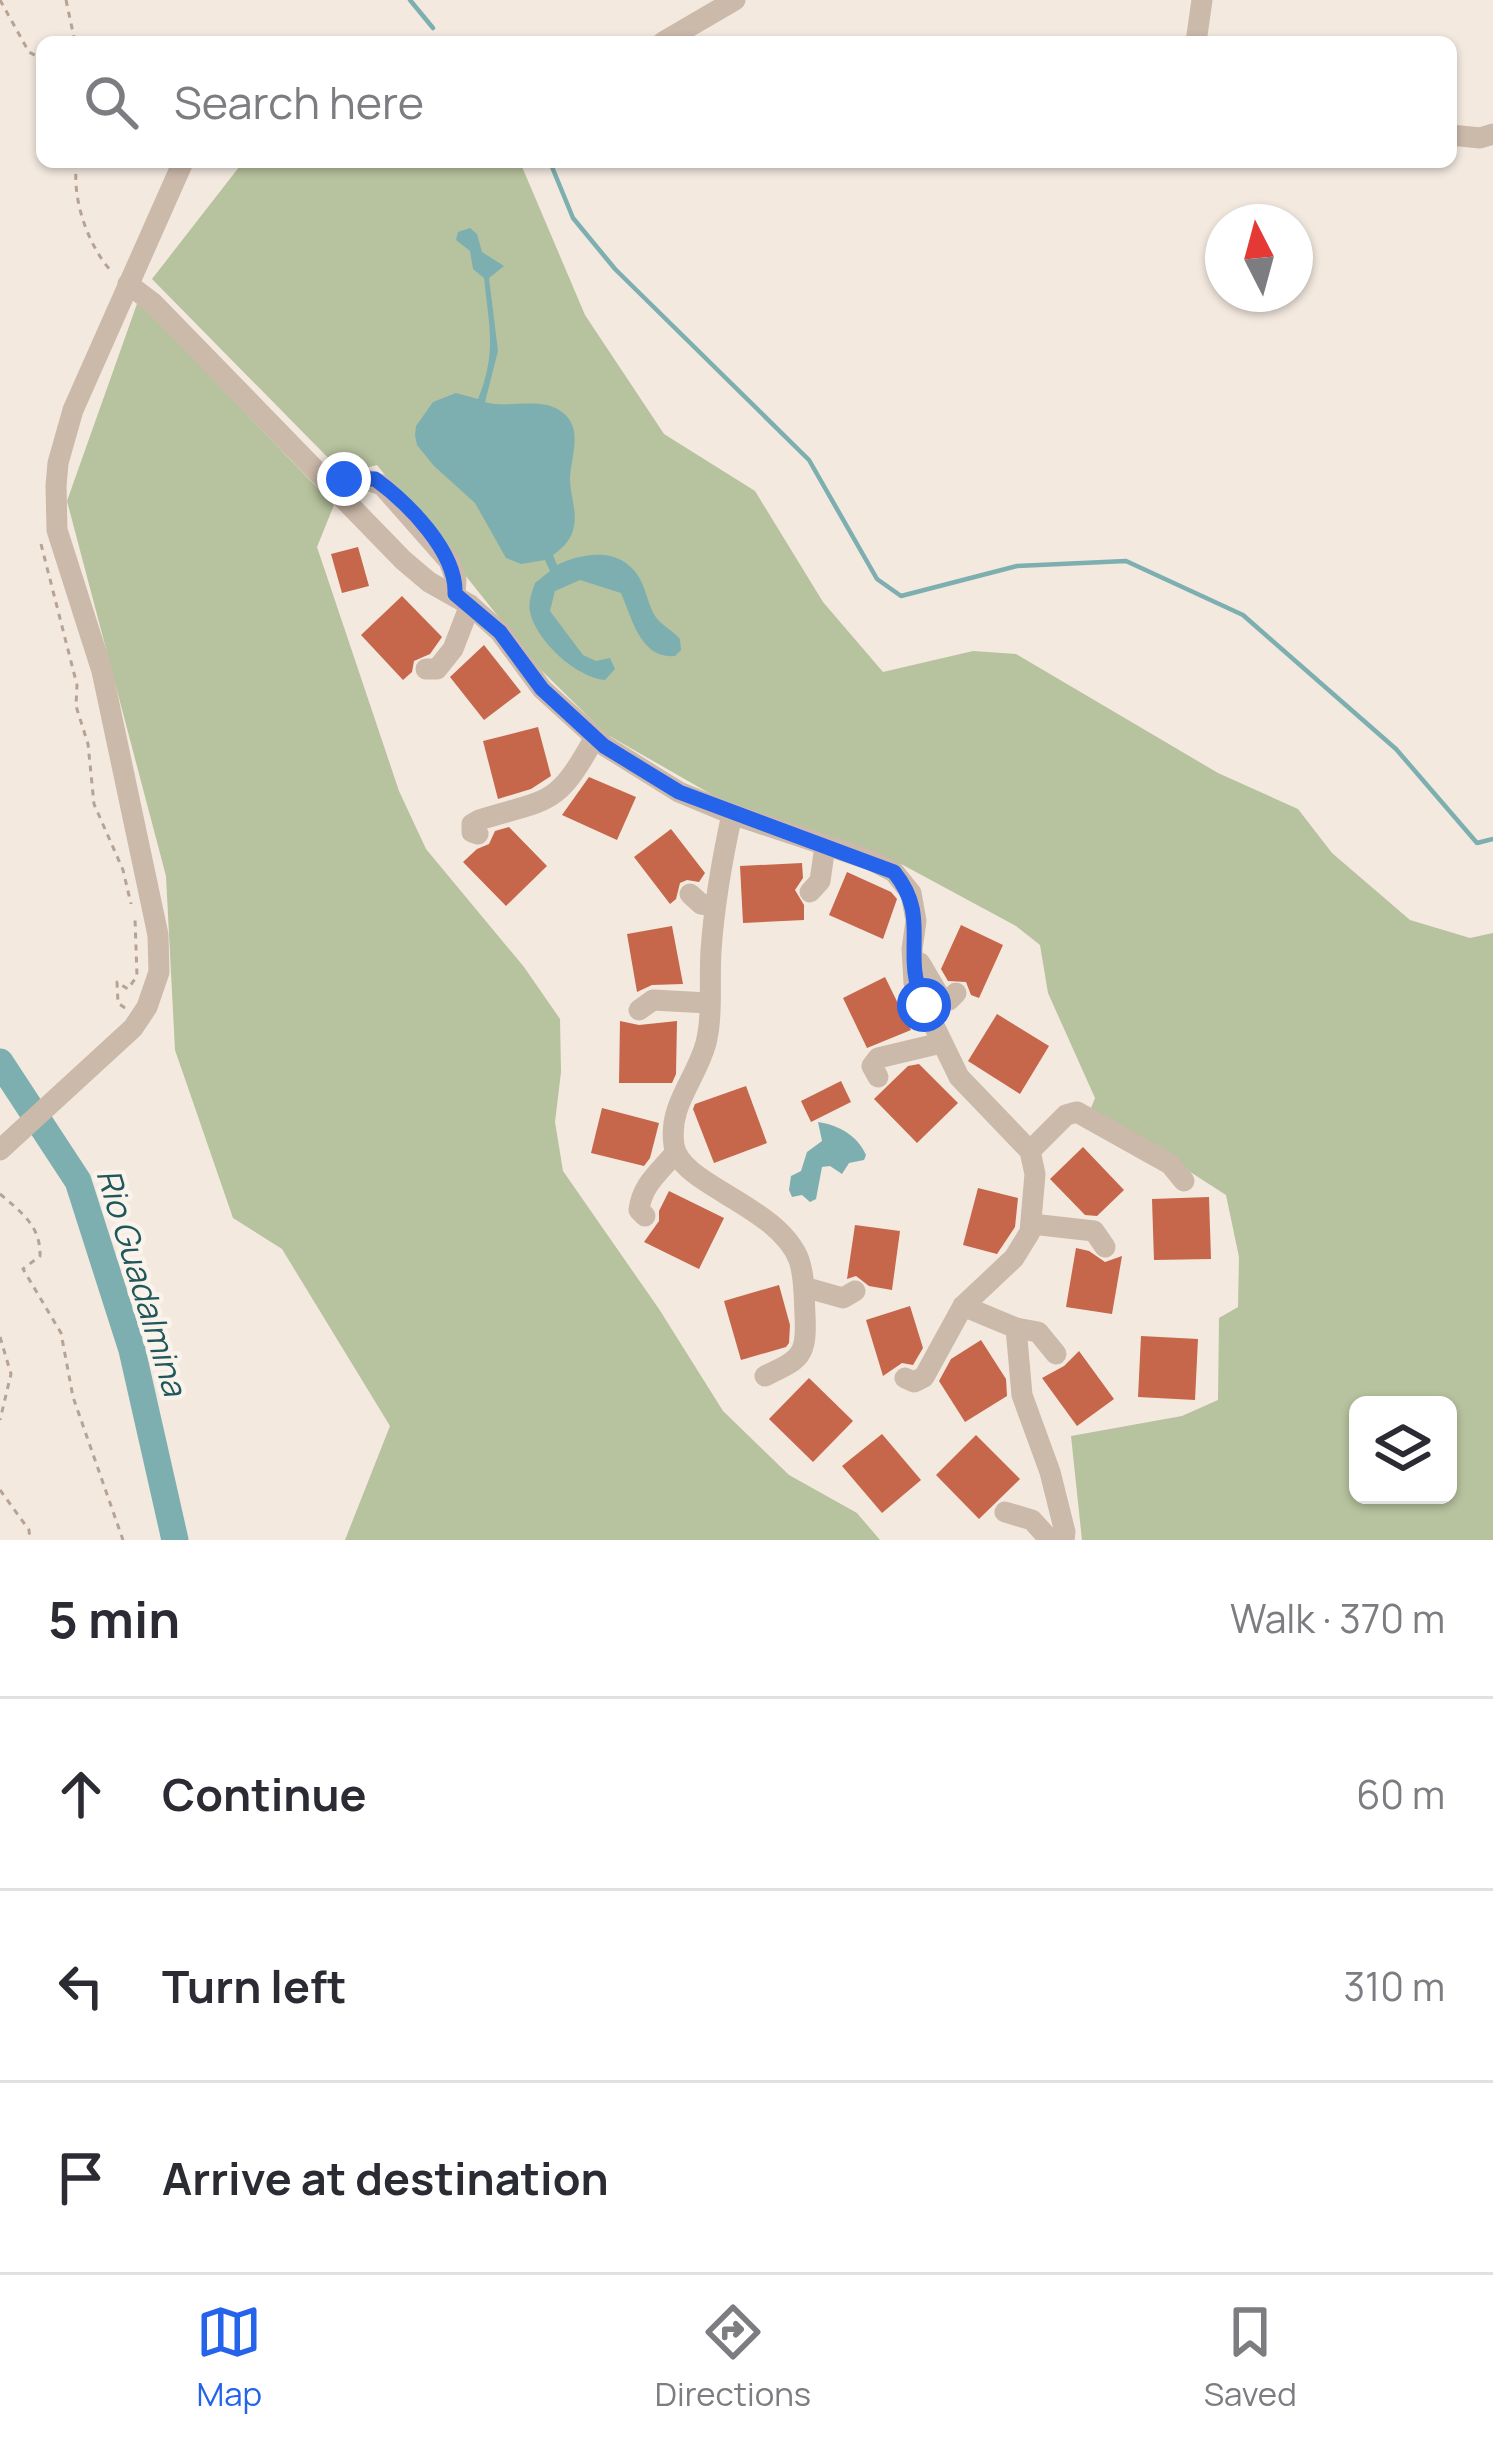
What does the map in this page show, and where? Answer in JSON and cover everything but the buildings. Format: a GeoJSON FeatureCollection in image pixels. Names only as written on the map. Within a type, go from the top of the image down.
{"type":"FeatureCollection","features":[{"type":"Feature","properties":{"kind":"street"},"geometry":{"type":"LineString","coordinates":[[674,36],[735,0]]}},
{"type":"Feature","properties":{"kind":"street"},"geometry":{"type":"LineString","coordinates":[[1197,36],[1202,0]]}},
{"type":"Feature","properties":{"kind":"street"},"geometry":{"type":"LineString","coordinates":[[1457,136],[1493,134]]}},
{"type":"Feature","properties":{"kind":"street"},"geometry":{"type":"LineString","coordinates":[[0,1150],[115,1048],[148,1006],[160,953],[102,671],[57,530],[56,486],[74,410],[180,168]]}},
{"type":"Feature","properties":{"kind":"street"},"geometry":{"type":"LineString","coordinates":[[128,284],[403,560],[500,632],[542,689],[595,737],[679,792],[894,872],[911,893],[907,935],[914,983],[959,1077],[991,1098],[1030,1151],[1035,1174],[1032,1224],[1014,1258],[963,1306],[924,1377],[914,1382],[905,1378]]}},
{"type":"Feature","properties":{"kind":"street"},"geometry":{"type":"LineString","coordinates":[[332,484],[358,477],[382,484],[449,561],[462,600],[450,658],[437,669],[426,669]]}},
{"type":"Feature","properties":{"kind":"street"},"geometry":{"type":"LineString","coordinates":[[478,834],[472,832],[472,824],[561,796],[595,737]]}},
{"type":"Feature","properties":{"kind":"street"},"geometry":{"type":"LineString","coordinates":[[731,814],[716,906],[707,1039],[673,1118],[674,1152],[681,1164],[759,1213],[784,1235],[798,1260],[807,1332],[802,1353],[795,1362],[767,1376]]}},
{"type":"Feature","properties":{"kind":"street"},"geometry":{"type":"LineString","coordinates":[[810,892],[820,881],[825,845]]}},
{"type":"Feature","properties":{"kind":"street"},"geometry":{"type":"LineString","coordinates":[[690,894],[701,904],[716,906]]}},
{"type":"Feature","properties":{"kind":"street"},"geometry":{"type":"LineString","coordinates":[[907,935],[940,998],[949,1000],[956,993]]}},
{"type":"Feature","properties":{"kind":"street"},"geometry":{"type":"LineString","coordinates":[[648,1001],[708,1003]]}},
{"type":"Feature","properties":{"kind":"street"},"geometry":{"type":"LineString","coordinates":[[884,1060],[941,1042]]}},
{"type":"Feature","properties":{"kind":"street"},"geometry":{"type":"LineString","coordinates":[[1030,1151],[1066,1115],[1077,1112],[1170,1164],[1184,1181]]}},
{"type":"Feature","properties":{"kind":"street"},"geometry":{"type":"LineString","coordinates":[[645,1216],[639,1210],[641,1198],[674,1152]]}},
{"type":"Feature","properties":{"kind":"street"},"geometry":{"type":"LineString","coordinates":[[1032,1224],[1094,1231],[1105,1247]]}},
{"type":"Feature","properties":{"kind":"street"},"geometry":{"type":"LineString","coordinates":[[804,1287],[843,1298],[855,1291]]}},
{"type":"Feature","properties":{"kind":"street"},"geometry":{"type":"LineString","coordinates":[[963,1306],[1038,1332],[1057,1354]]}},
{"type":"Feature","properties":{"kind":"street"},"geometry":{"type":"LineString","coordinates":[[1016,1328],[1022,1394],[1054,1489],[1064,1540]]}},
{"type":"Feature","properties":{"kind":"street"},"geometry":{"type":"LineString","coordinates":[[1005,1512],[1032,1520],[1050,1540]]}},
{"type":"Feature","properties":{"kind":"path"},"geometry":{"type":"LineString","coordinates":[[0,0],[28,52],[36,56]]}},
{"type":"Feature","properties":{"kind":"path"},"geometry":{"type":"LineString","coordinates":[[66,0],[74,36]]}},
{"type":"Feature","properties":{"kind":"path"},"geometry":{"type":"LineString","coordinates":[[77,168],[75,194],[84,220],[106,267],[128,284]]}},
{"type":"Feature","properties":{"kind":"path"},"geometry":{"type":"LineString","coordinates":[[0,1194],[21,1210],[36,1232],[40,1256],[23,1269],[61,1333],[73,1396],[123,1540]]}},
{"type":"Feature","properties":{"kind":"path"},"geometry":{"type":"LineString","coordinates":[[0,1337],[11,1374],[0,1420]]}},
{"type":"Feature","properties":{"kind":"path"},"geometry":{"type":"LineString","coordinates":[[0,1490],[30,1540]]}},
{"type":"Feature","properties":{"kind":"green space"},"geometry":{"type":"Polygon","coordinates":[[[238,168],[523,168],[585,315],[664,434],[755,491],[823,602],[883,672],[973,651],[1016,654],[1218,773],[1298,809],[1332,853],[1410,920],[1470,938],[1493,933],[1493,1540],[1082,1540],[1071,1436],[1182,1416],[1218,1400],[1219,1318],[1238,1307],[1239,1257],[1226,1195],[1091,1108],[1095,1098],[1048,993],[1040,945],[1016,926],[903,865],[730,805],[606,734],[541,670],[377,465],[344,474],[152,279],[238,168]]]}},
{"type":"Feature","properties":{"kind":"green space"},"geometry":{"type":"Polygon","coordinates":[[[138,301],[334,505],[317,547],[399,791],[426,849],[524,967],[560,1019],[555,1122],[563,1171],[723,1411],[789,1475],[857,1513],[880,1540],[345,1540],[390,1426],[282,1249],[233,1218],[175,1050],[166,876],[67,501],[138,301]]]}},
{"type":"Feature","properties":{"kind":"water"},"geometry":{"type":"Polygon","coordinates":[[[470,228],[482,252],[504,266],[489,278],[498,351],[485,402],[551,406],[572,424],[574,526],[553,555],[557,565],[593,555],[626,563],[642,583],[655,616],[680,639],[681,650],[675,656],[645,644],[621,593],[580,580],[555,591],[550,611],[583,655],[596,661],[610,658],[615,669],[605,680],[594,678],[559,656],[540,635],[530,612],[535,583],[550,571],[545,560],[521,564],[506,558],[475,503],[417,445],[416,426],[433,402],[456,393],[478,399],[488,367],[484,278],[473,269],[470,251],[456,240],[458,232],[470,228]]]}},
{"type":"Feature","properties":{"kind":"water"},"geometry":{"type":"Polygon","coordinates":[[[818,1122],[847,1132],[866,1155],[864,1160],[849,1163],[842,1174],[822,1167],[816,1199],[810,1202],[802,1195],[792,1197],[789,1190],[791,1176],[801,1171],[807,1152],[822,1141],[818,1122]]]}},
{"type":"Feature","properties":{"kind":"waterway"},"geometry":{"type":"LineString","coordinates":[[410,0],[433,28]]}},
{"type":"Feature","properties":{"kind":"waterway"},"geometry":{"type":"LineString","coordinates":[[552,168],[573,218],[615,269],[809,460],[877,579],[901,596],[1017,566],[1126,561],[1243,615],[1396,749],[1477,843],[1493,839]]}},
{"type":"Feature","properties":{"kind":"waterway","name":"Rio Guadalmina"},"geometry":{"type":"LineString","coordinates":[[0,1062],[78,1181],[132,1350],[175,1540]]}},
{"type":"Feature","properties":{"kind":"route"},"geometry":{"type":"LineString","coordinates":[[344,479],[367,477],[382,484],[449,561],[455,594],[500,632],[542,689],[604,746],[679,792],[894,872],[911,893],[916,921],[914,983],[924,1005]]}}]}
